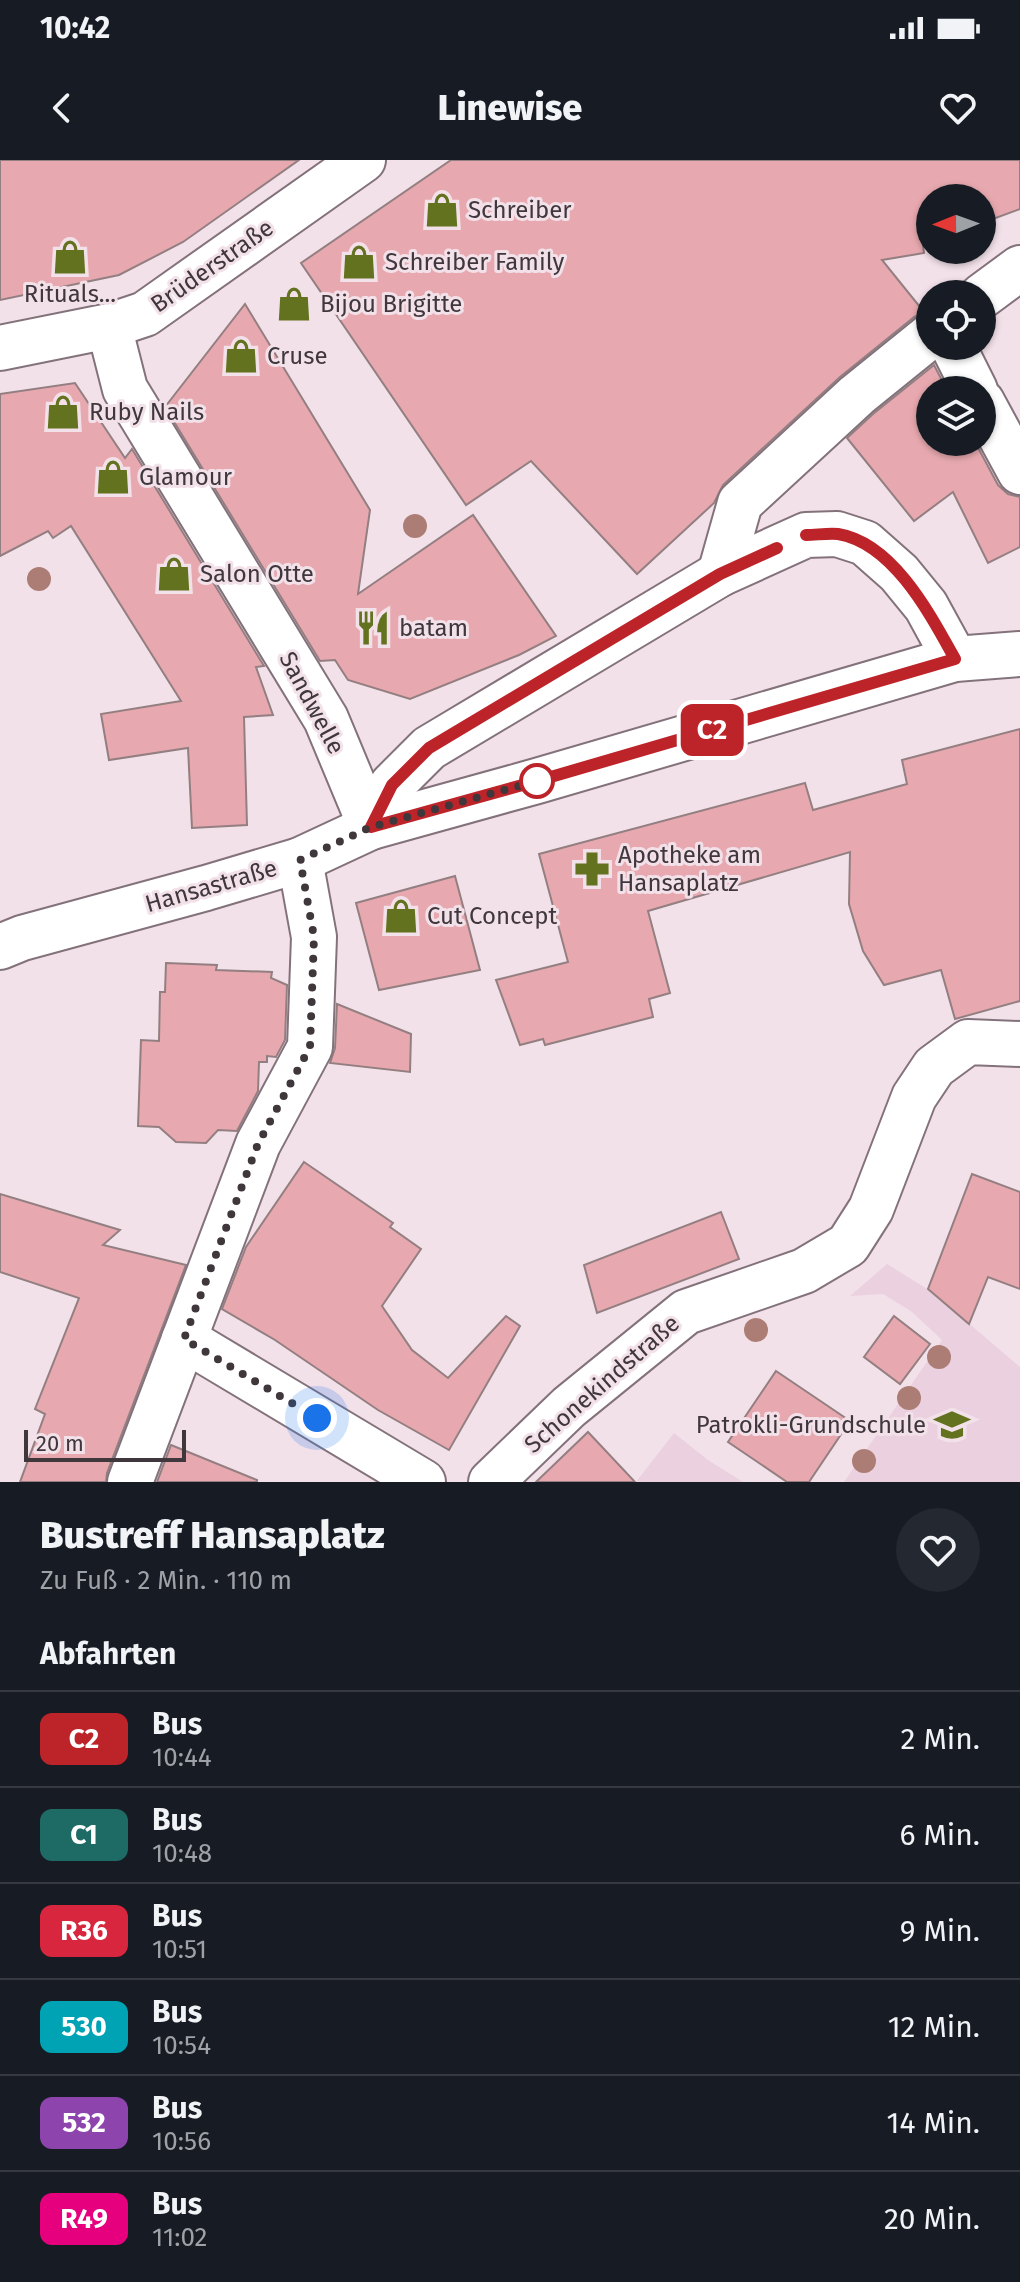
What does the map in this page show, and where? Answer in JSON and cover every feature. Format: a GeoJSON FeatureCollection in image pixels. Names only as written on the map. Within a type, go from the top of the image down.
{"type":"FeatureCollection","features":[{"type":"Feature","properties":{"kind":"street","name":"Brüderstraße"},"geometry":{"type":"LineString","coordinates":[[0,348],[109,326],[145,314],[363,160]]}},
{"type":"Feature","properties":{"kind":"street"},"geometry":{"type":"LineString","coordinates":[[996,286],[1020,268]]}},
{"type":"Feature","properties":{"kind":"street","name":"Sandwelle"},"geometry":{"type":"LineString","coordinates":[[109,326],[125,389],[326,719],[371,827]]}},
{"type":"Feature","properties":{"kind":"street"},"geometry":{"type":"LineString","coordinates":[[720,574],[740,503],[857,395],[916,347]]}},
{"type":"Feature","properties":{"kind":"street"},"geometry":{"type":"LineString","coordinates":[[996,428],[1020,472]]}},
{"type":"Feature","properties":{"kind":"street"},"geometry":{"type":"LineString","coordinates":[[371,827],[392,785],[429,748],[720,574],[806,535],[837,534],[865,543],[899,573],[926,606],[955,659]]}},
{"type":"Feature","properties":{"kind":"street","name":"Hansastraße"},"geometry":{"type":"LineString","coordinates":[[0,947],[22,938],[300,860],[371,827],[955,659],[1020,654]]}},
{"type":"Feature","properties":{"kind":"street"},"geometry":{"type":"LineString","coordinates":[[130,1482],[258,1144],[310,1047],[314,937],[300,860]]}},
{"type":"Feature","properties":{"kind":"street","name":"Schonekindstraße"},"geometry":{"type":"LineString","coordinates":[[491,1482],[569,1407],[686,1312],[804,1271],[848,1245],[871,1209],[914,1097],[934,1067],[968,1042],[1020,1044]]}},
{"type":"Feature","properties":{"kind":"street"},"geometry":{"type":"LineString","coordinates":[[184,1339],[423,1482]]}},
{"type":"Feature","properties":{"kind":"shaded area","name":"Patrokli-Grundschule"},"geometry":{"type":"Polygon","coordinates":[[[887,1264],[932,1292],[1020,1367],[1020,1482],[844,1482],[942,1340],[912,1312],[883,1294],[850,1296],[887,1264]]]}},
{"type":"Feature","properties":{"kind":"shaded area","name":"Patrokli-Grundschule"},"geometry":{"type":"Polygon","coordinates":[[[674,1433],[708,1460],[743,1482],[636,1482],[674,1433]]]}},
{"type":"Feature","properties":{"kind":"building"},"geometry":{"type":"Polygon","coordinates":[[[0,160],[299,160],[183,242],[119,275],[0,300],[0,160]]]}},
{"type":"Feature","properties":{"kind":"building"},"geometry":{"type":"Polygon","coordinates":[[[451,160],[1020,160],[1020,209],[996,218],[996,184],[916,184],[916,254],[882,260],[916,302],[916,316],[840,377],[723,485],[714,503],[637,574],[531,461],[466,505],[301,263],[451,160]]]}},
{"type":"Feature","properties":{"kind":"building"},"geometry":{"type":"Polygon","coordinates":[[[245,304],[370,510],[358,594],[473,515],[556,636],[519,655],[410,699],[348,680],[335,660],[320,661],[165,407],[245,304]]]}},
{"type":"Feature","properties":{"kind":"building"},"geometry":{"type":"Polygon","coordinates":[[[934,365],[940,376],[920,376],[934,365]]]}},
{"type":"Feature","properties":{"kind":"building"},"geometry":{"type":"Polygon","coordinates":[[[916,379],[916,456],[982,456],[998,485],[1008,494],[1020,497],[1020,547],[988,563],[953,492],[914,521],[847,438],[916,379]]]}},
{"type":"Feature","properties":{"kind":"building"},"geometry":{"type":"Polygon","coordinates":[[[75,383],[125,458],[132,449],[264,666],[256,667],[273,715],[244,717],[247,825],[192,828],[188,748],[109,760],[101,714],[181,701],[71,526],[53,538],[48,531],[0,556],[0,394],[75,383]]]}},
{"type":"Feature","properties":{"kind":"building"},"geometry":{"type":"Polygon","coordinates":[[[1020,729],[1020,1001],[955,1019],[941,970],[884,985],[863,951],[849,904],[850,852],[648,911],[670,993],[649,999],[653,1017],[545,1045],[543,1039],[520,1045],[496,980],[568,962],[539,854],[805,783],[813,810],[907,784],[902,760],[1020,729]]]}},
{"type":"Feature","properties":{"kind":"building"},"geometry":{"type":"Polygon","coordinates":[[[455,876],[480,970],[379,990],[356,903],[455,876]]]}},
{"type":"Feature","properties":{"kind":"building"},"geometry":{"type":"Polygon","coordinates":[[[166,963],[217,965],[216,970],[272,972],[271,978],[287,985],[285,1040],[276,1057],[267,1056],[267,1062],[259,1062],[258,1091],[237,1131],[218,1130],[206,1143],[176,1142],[159,1127],[138,1126],[141,1040],[159,1041],[160,992],[165,992],[166,963]]]}},
{"type":"Feature","properties":{"kind":"building"},"geometry":{"type":"Polygon","coordinates":[[[337,1004],[411,1034],[410,1072],[330,1063],[335,1048],[337,1004]]]}},
{"type":"Feature","properties":{"kind":"building"},"geometry":{"type":"Polygon","coordinates":[[[304,1162],[393,1223],[390,1227],[421,1249],[382,1306],[412,1350],[448,1378],[506,1316],[520,1326],[449,1450],[378,1410],[275,1340],[222,1309],[246,1247],[304,1162]]]}},
{"type":"Feature","properties":{"kind":"building"},"geometry":{"type":"Polygon","coordinates":[[[972,1174],[1020,1192],[1020,1289],[988,1277],[969,1324],[928,1289],[972,1174]]]}},
{"type":"Feature","properties":{"kind":"building"},"geometry":{"type":"Polygon","coordinates":[[[0,1194],[120,1230],[103,1245],[186,1265],[106,1482],[20,1482],[45,1414],[35,1409],[79,1298],[0,1272],[0,1194]]]}},
{"type":"Feature","properties":{"kind":"building"},"geometry":{"type":"Polygon","coordinates":[[[721,1212],[739,1259],[597,1313],[584,1265],[721,1212]]]}},
{"type":"Feature","properties":{"kind":"building"},"geometry":{"type":"Polygon","coordinates":[[[894,1316],[930,1344],[900,1384],[864,1357],[894,1316]]]}},
{"type":"Feature","properties":{"kind":"building"},"geometry":{"type":"Polygon","coordinates":[[[776,1371],[850,1421],[809,1482],[787,1482],[728,1442],[776,1371]]]}},
{"type":"Feature","properties":{"kind":"building"},"geometry":{"type":"Polygon","coordinates":[[[588,1432],[635,1482],[536,1482],[588,1432]]]}},
{"type":"Feature","properties":{"kind":"building"},"geometry":{"type":"Polygon","coordinates":[[[171,1445],[257,1480],[257,1482],[157,1482],[171,1445]]]}},
{"type":"Feature","properties":{"kind":"bus line","name":"C2"},"geometry":{"type":"LineString","coordinates":[[777,548],[720,574],[429,748],[392,785],[371,827],[955,659],[926,606],[899,573],[865,543],[837,534],[806,535]]}},
{"type":"Feature","properties":{"kind":"place","name":"Schreiber"},"geometry":{"type":"Point","coordinates":[442,210]}},
{"type":"Feature","properties":{"kind":"place","name":"Rituals..."},"geometry":{"type":"Point","coordinates":[70,257]}},
{"type":"Feature","properties":{"kind":"place","name":"Schreiber Family"},"geometry":{"type":"Point","coordinates":[359,262]}},
{"type":"Feature","properties":{"kind":"place","name":"Bijou Brigitte"},"geometry":{"type":"Point","coordinates":[294,304]}},
{"type":"Feature","properties":{"kind":"place","name":"Cruse"},"geometry":{"type":"Point","coordinates":[241,356]}},
{"type":"Feature","properties":{"kind":"place","name":"Ruby Nails"},"geometry":{"type":"Point","coordinates":[63,412]}},
{"type":"Feature","properties":{"kind":"place","name":"Glamour"},"geometry":{"type":"Point","coordinates":[113,477]}},
{"type":"Feature","properties":{"kind":"place","name":"Salon Otte"},"geometry":{"type":"Point","coordinates":[174,574]}},
{"type":"Feature","properties":{"kind":"place","name":"batam"},"geometry":{"type":"Point","coordinates":[373,628]}},
{"type":"Feature","properties":{"kind":"place","name":"Apotheke am Hansaplatz"},"geometry":{"type":"Point","coordinates":[592,869]}},
{"type":"Feature","properties":{"kind":"place","name":"Cut Concept"},"geometry":{"type":"Point","coordinates":[401,916]}},
{"type":"Feature","properties":{"kind":"place","name":"Patrokli-Grundschule"},"geometry":{"type":"Point","coordinates":[952,1425]}},
{"type":"Feature","properties":{"kind":"route"},"geometry":{"type":"LineString","coordinates":[[317,1418],[184,1339],[258,1144],[310,1047],[314,937],[300,860],[371,827],[537,781]]}}]}
